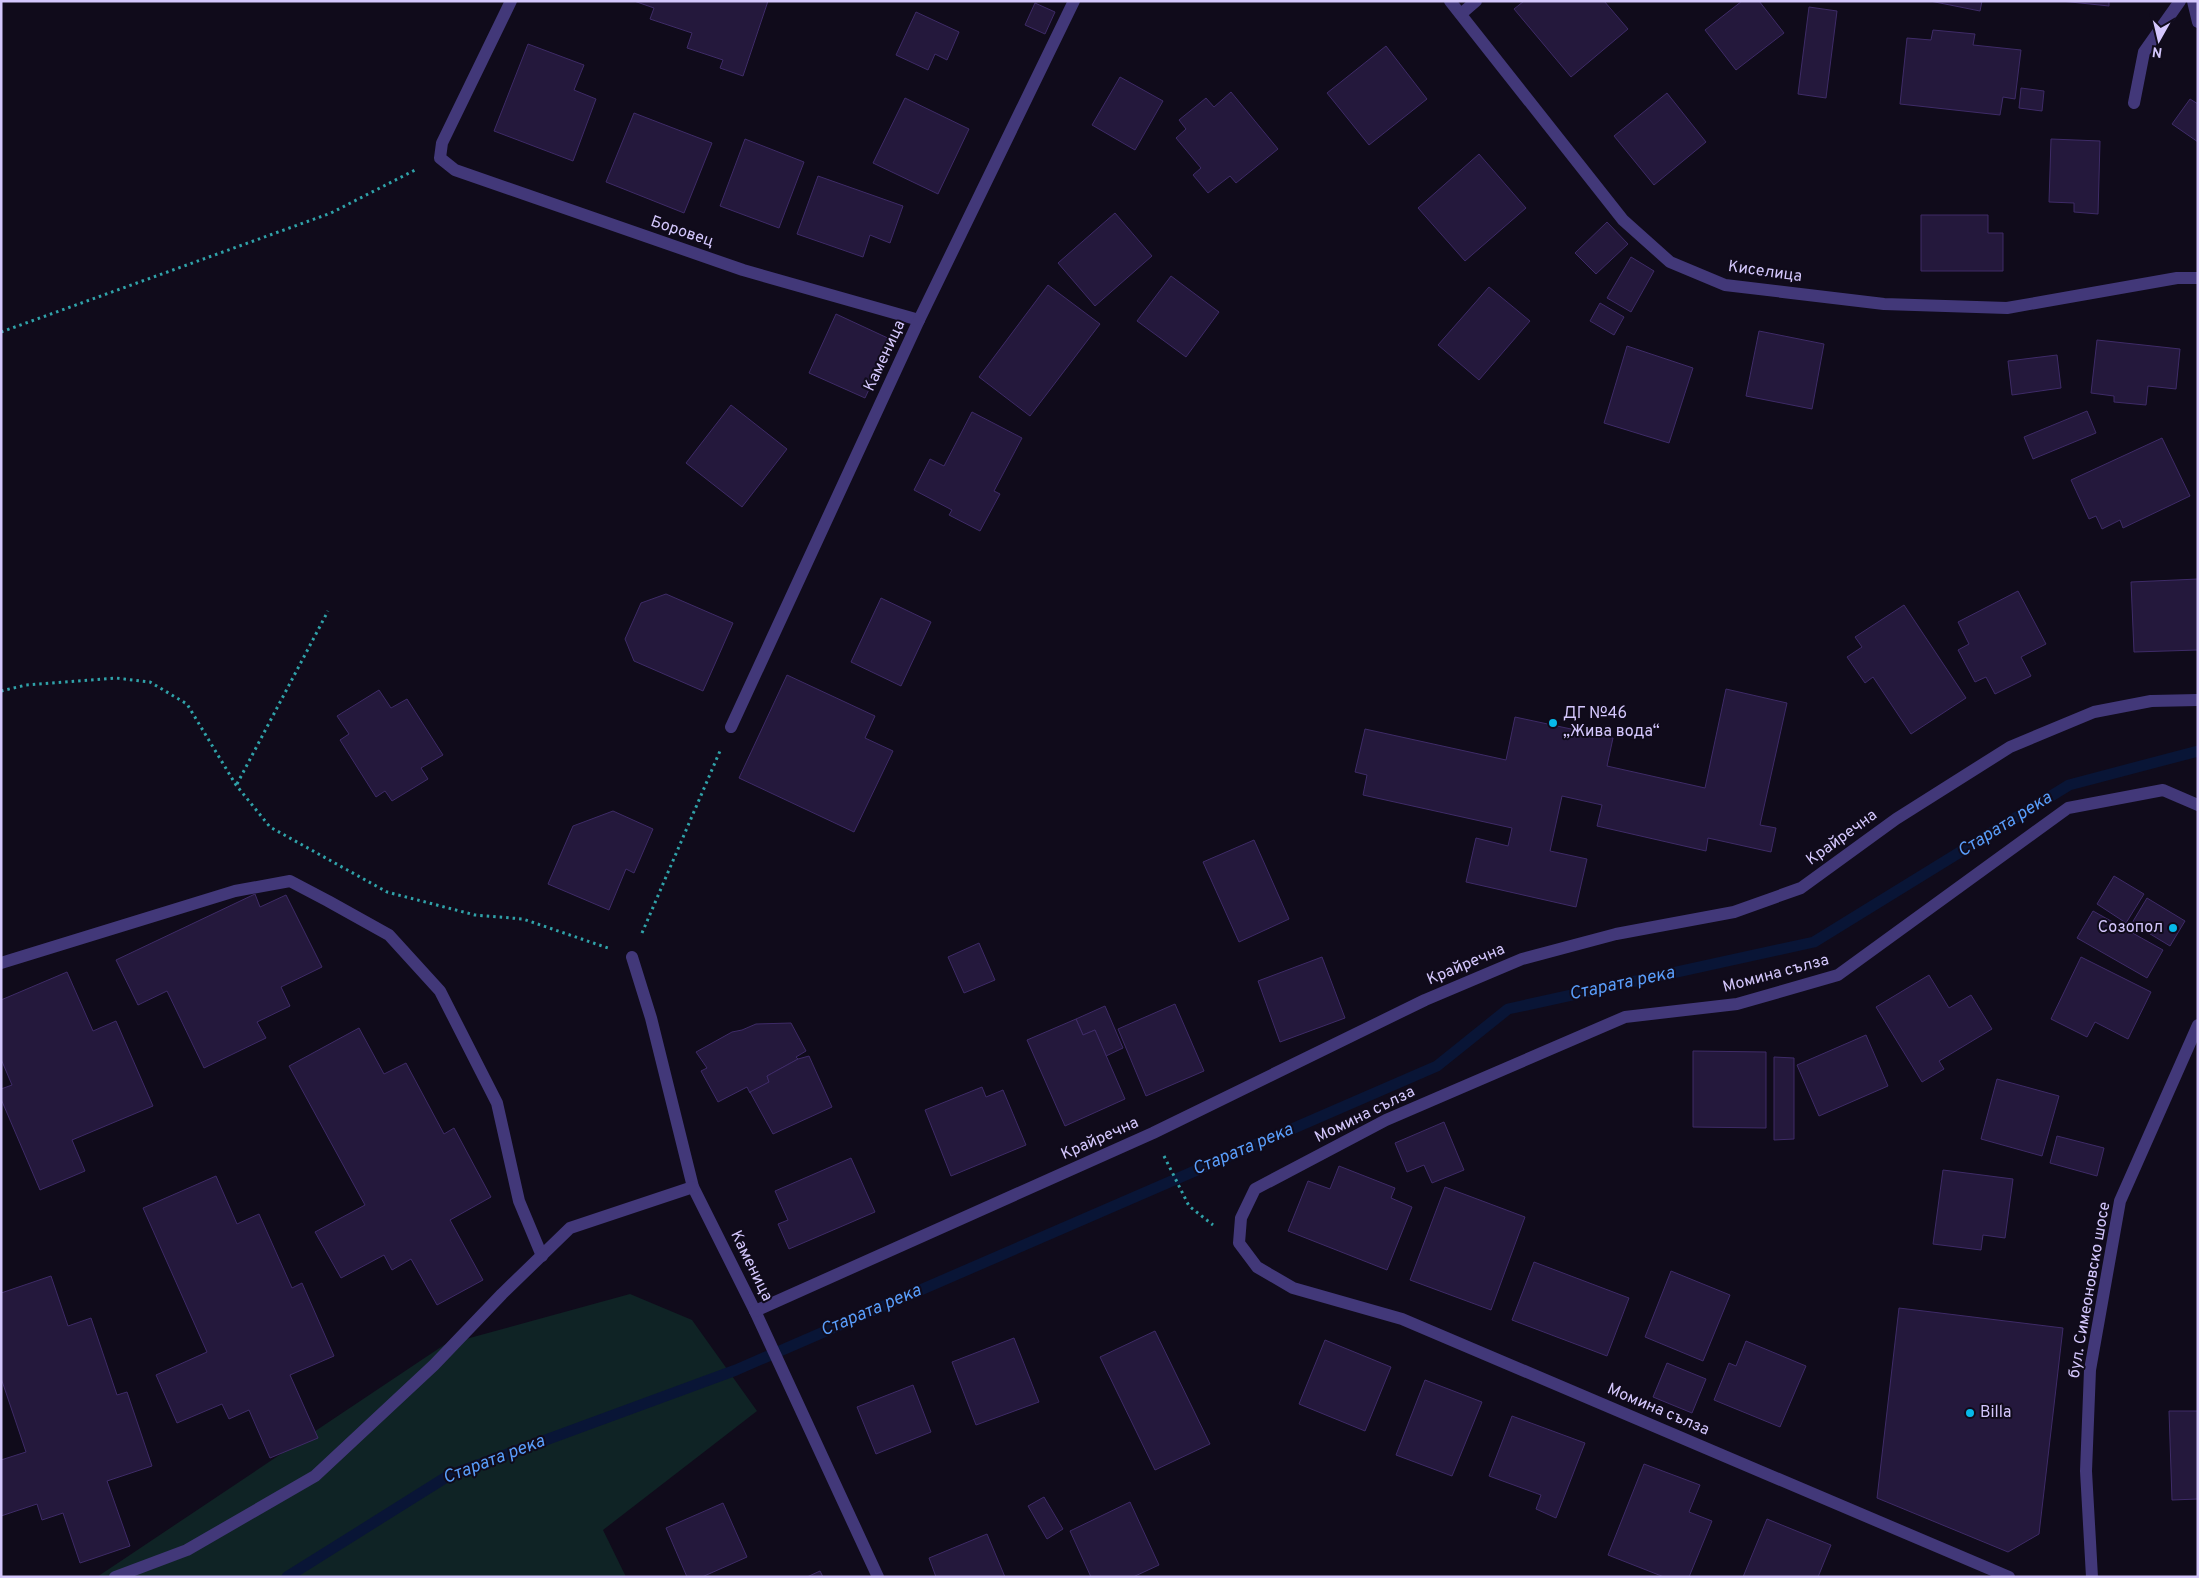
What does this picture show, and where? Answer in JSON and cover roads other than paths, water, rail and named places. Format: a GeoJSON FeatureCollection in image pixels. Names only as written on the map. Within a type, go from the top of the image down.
{"type":"FeatureCollection","features":[{"type":"Feature","properties":{"kind":"street","name":"Боровец"},"geometry":{"type":"LineString","coordinates":[[511,1],[442,143],[440,158],[455,170],[743,270],[919,320]]}},
{"type":"Feature","properties":{"kind":"street","name":"Каменица"},"geometry":{"type":"LineString","coordinates":[[730,727],[919,320],[1074,1]]}},
{"type":"Feature","properties":{"kind":"street","name":"Киселица"},"geometry":{"type":"LineString","coordinates":[[1450,1],[1623,220],[1670,262],[1725,285],[1884,304],[2007,308],[2177,278],[2198,278]]}},
{"type":"Feature","properties":{"kind":"street"},"geometry":{"type":"LineString","coordinates":[[1461,14],[1476,1]]}},
{"type":"Feature","properties":{"kind":"street"},"geometry":{"type":"LineString","coordinates":[[2134,103],[2144,52],[2180,1]]}},
{"type":"Feature","properties":{"kind":"street"},"geometry":{"type":"LineString","coordinates":[[2193,1],[2198,22]]}},
{"type":"Feature","properties":{"kind":"street","name":"Крайречна"},"geometry":{"type":"LineString","coordinates":[[755,1311],[1152,1133],[1426,1000],[1522,959],[1616,934],[1734,912],[1801,888],[1896,819],[2010,747],[2094,712],[2151,701],[2198,700]]}},
{"type":"Feature","properties":{"kind":"street","name":"Момина сълза"},"geometry":{"type":"LineString","coordinates":[[2009,1577],[1402,1319],[1293,1288],[1257,1267],[1239,1243],[1240,1218],[1255,1189],[1386,1120],[1625,1017],[1737,1004],[1838,975],[2068,808],[2163,790],[2198,805]]}},
{"type":"Feature","properties":{"kind":"street"},"geometry":{"type":"LineString","coordinates":[[1,963],[235,891],[290,881],[328,901],[389,935],[440,991],[497,1103],[519,1201],[542,1256]]}},
{"type":"Feature","properties":{"kind":"street","name":"Каменица"},"geometry":{"type":"LineString","coordinates":[[632,957],[650,1018],[693,1187],[755,1311],[878,1577]]}},
{"type":"Feature","properties":{"kind":"street","name":"бул. Симеоновско шосе"},"geometry":{"type":"LineString","coordinates":[[2092,1577],[2086,1470],[2090,1370],[2120,1201],[2198,1024]]}},
{"type":"Feature","properties":{"kind":"street"},"geometry":{"type":"LineString","coordinates":[[115,1577],[187,1550],[315,1476],[434,1365],[570,1228],[693,1187]]}},
{"type":"Feature","properties":{"kind":"waterway","name":"Старата река"},"geometry":{"type":"LineString","coordinates":[[287,1577],[448,1476],[736,1370],[1437,1066],[1508,1009],[1814,942],[2069,785],[2198,751]]}},
{"type":"Feature","properties":{"kind":"place","name":"ДГ №46 „Жива вода“"},"geometry":{"type":"Point","coordinates":[1553,723]}},
{"type":"Feature","properties":{"kind":"place","name":"Созопол"},"geometry":{"type":"Point","coordinates":[2173,928]}},
{"type":"Feature","properties":{"kind":"place","name":"Billa"},"geometry":{"type":"Point","coordinates":[1970,1413]}}]}
